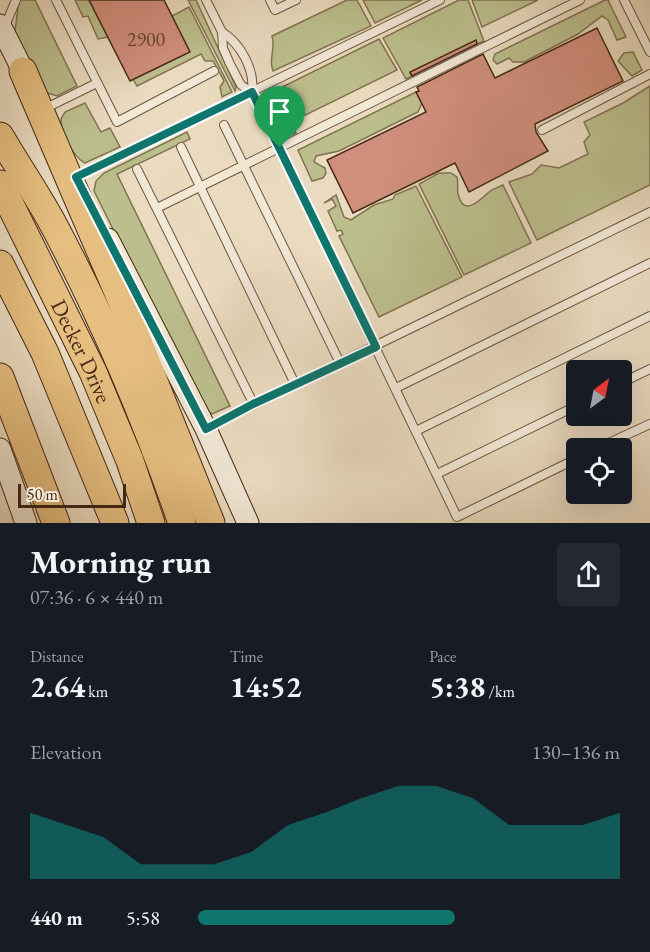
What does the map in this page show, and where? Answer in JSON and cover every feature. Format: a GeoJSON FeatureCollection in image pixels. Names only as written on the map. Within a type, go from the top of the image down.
{"type":"FeatureCollection","features":[{"type":"Feature","properties":{"kind":"highway"},"geometry":{"type":"LineString","coordinates":[[23,71],[120,297],[211,523]]}},
{"type":"Feature","properties":{"kind":"highway"},"geometry":{"type":"LineString","coordinates":[[0,136],[51,221],[108,332],[155,446],[182,523]]}},
{"type":"Feature","properties":{"kind":"highway","name":"Decker Drive"},"geometry":{"type":"LineString","coordinates":[[0,184],[93,372],[130,461],[151,523]]}},
{"type":"Feature","properties":{"kind":"highway","name":"Decker Drive"},"geometry":{"type":"LineString","coordinates":[[0,264],[45,352],[115,523]]}},
{"type":"Feature","properties":{"kind":"highway"},"geometry":{"type":"LineString","coordinates":[[45,352],[90,484],[100,523]]}},
{"type":"Feature","properties":{"kind":"highway"},"geometry":{"type":"LineString","coordinates":[[0,377],[56,523]]}},
{"type":"Feature","properties":{"kind":"main road"},"geometry":{"type":"LineString","coordinates":[[1,28],[206,429],[248,523]]}},
{"type":"Feature","properties":{"kind":"main road"},"geometry":{"type":"LineString","coordinates":[[0,449],[26,523]]}},
{"type":"Feature","properties":{"kind":"lane"},"geometry":{"type":"LineString","coordinates":[[1,28],[16,0]]}},
{"type":"Feature","properties":{"kind":"lane"},"geometry":{"type":"LineString","coordinates":[[56,0],[117,122],[214,71]]}},
{"type":"Feature","properties":{"kind":"lane"},"geometry":{"type":"LineString","coordinates":[[206,0],[222,32],[223,48],[230,64],[241,85],[252,92],[457,517],[566,464]]}},
{"type":"Feature","properties":{"kind":"lane"},"geometry":{"type":"LineString","coordinates":[[270,0],[275,10],[296,0]]}},
{"type":"Feature","properties":{"kind":"lane"},"geometry":{"type":"LineString","coordinates":[[76,177],[440,0]]}},
{"type":"Feature","properties":{"kind":"lane"},"geometry":{"type":"LineString","coordinates":[[157,208],[580,0]]}},
{"type":"Feature","properties":{"kind":"lane"},"geometry":{"type":"LineString","coordinates":[[624,0],[650,52]]}},
{"type":"Feature","properties":{"kind":"lane"},"geometry":{"type":"LineString","coordinates":[[222,32],[235,40],[246,61],[254,78],[252,92]]}},
{"type":"Feature","properties":{"kind":"lane"},"geometry":{"type":"LineString","coordinates":[[542,130],[650,74]]}},
{"type":"Feature","properties":{"kind":"lane"},"geometry":{"type":"LineString","coordinates":[[42,110],[97,83]]}},
{"type":"Feature","properties":{"kind":"lane"},"geometry":{"type":"LineString","coordinates":[[224,125],[340,363]]}},
{"type":"Feature","properties":{"kind":"lane"},"geometry":{"type":"LineString","coordinates":[[181,147],[295,384]]}},
{"type":"Feature","properties":{"kind":"lane"},"geometry":{"type":"LineString","coordinates":[[137,169],[253,404]]}},
{"type":"Feature","properties":{"kind":"lane"},"geometry":{"type":"LineString","coordinates":[[206,429],[253,404],[376,347],[650,212]]}},
{"type":"Feature","properties":{"kind":"lane"},"geometry":{"type":"LineString","coordinates":[[396,388],[650,263]]}},
{"type":"Feature","properties":{"kind":"lane"},"geometry":{"type":"LineString","coordinates":[[416,431],[650,316]]}},
{"type":"Feature","properties":{"kind":"lane"},"geometry":{"type":"LineString","coordinates":[[632,378],[650,369]]}},
{"type":"Feature","properties":{"kind":"lane"},"geometry":{"type":"LineString","coordinates":[[437,474],[566,411]]}},
{"type":"Feature","properties":{"kind":"lane"},"geometry":{"type":"LineString","coordinates":[[620,438],[650,424]]}},
{"type":"Feature","properties":{"kind":"green space"},"geometry":{"type":"Polygon","coordinates":[[[19,0],[35,0],[77,86],[57,96],[44,92],[15,31],[19,0]]]}},
{"type":"Feature","properties":{"kind":"green space"},"geometry":{"type":"Polygon","coordinates":[[[75,0],[89,0],[108,37],[98,39],[88,16],[83,17],[75,0]]]}},
{"type":"Feature","properties":{"kind":"green space"},"geometry":{"type":"Polygon","coordinates":[[[188,0],[196,0],[236,87],[235,91],[188,0]]]}},
{"type":"Feature","properties":{"kind":"green space"},"geometry":{"type":"Polygon","coordinates":[[[347,0],[357,0],[371,26],[273,71],[272,36],[347,0]]]}},
{"type":"Feature","properties":{"kind":"green space"},"geometry":{"type":"Polygon","coordinates":[[[363,0],[422,0],[375,23],[363,0]]]}},
{"type":"Feature","properties":{"kind":"green space"},"geometry":{"type":"Polygon","coordinates":[[[459,0],[468,0],[484,41],[477,44],[476,41],[410,73],[412,76],[406,79],[383,38],[459,0]]]}},
{"type":"Feature","properties":{"kind":"green space"},"geometry":{"type":"Polygon","coordinates":[[[472,0],[538,0],[482,27],[472,0]]]}},
{"type":"Feature","properties":{"kind":"green space"},"geometry":{"type":"Polygon","coordinates":[[[608,0],[626,37],[617,40],[608,20],[602,16],[578,34],[524,62],[513,62],[509,58],[497,64],[493,60],[495,54],[608,0]]]}},
{"type":"Feature","properties":{"kind":"green space"},"geometry":{"type":"Polygon","coordinates":[[[189,7],[232,92],[222,97],[220,87],[224,81],[213,61],[205,61],[201,54],[137,86],[133,79],[189,52],[172,16],[189,7]]]}},
{"type":"Feature","properties":{"kind":"green space"},"geometry":{"type":"Polygon","coordinates":[[[379,39],[397,70],[291,122],[296,133],[291,135],[270,93],[379,39]]]}},
{"type":"Feature","properties":{"kind":"green space"},"geometry":{"type":"Polygon","coordinates":[[[633,52],[642,70],[632,76],[618,61],[624,53],[633,52]]]}},
{"type":"Feature","properties":{"kind":"green space"},"geometry":{"type":"Polygon","coordinates":[[[650,86],[650,185],[537,240],[509,182],[532,174],[541,165],[559,168],[588,154],[584,142],[590,135],[584,122],[623,103],[650,86]]]}},
{"type":"Feature","properties":{"kind":"green space"},"geometry":{"type":"Polygon","coordinates":[[[416,92],[422,103],[418,112],[339,151],[316,156],[314,162],[325,168],[326,173],[323,178],[312,181],[298,150],[416,92]]]}},
{"type":"Feature","properties":{"kind":"green space"},"geometry":{"type":"Polygon","coordinates":[[[85,103],[101,132],[110,128],[120,147],[85,163],[76,156],[68,144],[61,119],[65,112],[85,103]]]}},
{"type":"Feature","properties":{"kind":"green space"},"geometry":{"type":"Polygon","coordinates":[[[187,132],[190,139],[117,174],[230,406],[212,414],[203,409],[94,191],[96,181],[104,173],[187,132]]]}},
{"type":"Feature","properties":{"kind":"green space"},"geometry":{"type":"Polygon","coordinates":[[[439,173],[451,173],[457,177],[458,194],[465,206],[474,204],[503,185],[531,243],[464,275],[419,184],[439,173]]]}},
{"type":"Feature","properties":{"kind":"green space"},"geometry":{"type":"Polygon","coordinates":[[[416,186],[462,277],[379,317],[339,236],[343,234],[341,230],[337,231],[328,211],[336,206],[332,199],[324,203],[336,195],[344,217],[351,220],[374,205],[393,199],[395,195],[416,186]]]}},
{"type":"Feature","properties":{"kind":"building"},"geometry":{"type":"Polygon","coordinates":[[[89,0],[164,0],[190,52],[130,81],[89,0]]]}},
{"type":"Feature","properties":{"kind":"building"},"geometry":{"type":"Polygon","coordinates":[[[597,28],[623,81],[535,124],[536,132],[548,151],[469,192],[455,163],[353,213],[327,160],[426,112],[416,92],[419,91],[417,87],[483,54],[495,78],[597,28]]]}},
{"type":"Feature","properties":{"kind":"building"},"geometry":{"type":"Polygon","coordinates":[[[476,40],[477,44],[412,76],[410,72],[476,40]]]}},
{"type":"Feature","properties":{"kind":"route"},"geometry":{"type":"LineString","coordinates":[[252,92],[280,148],[376,347],[253,404],[206,429],[76,177],[252,92]]}}]}
